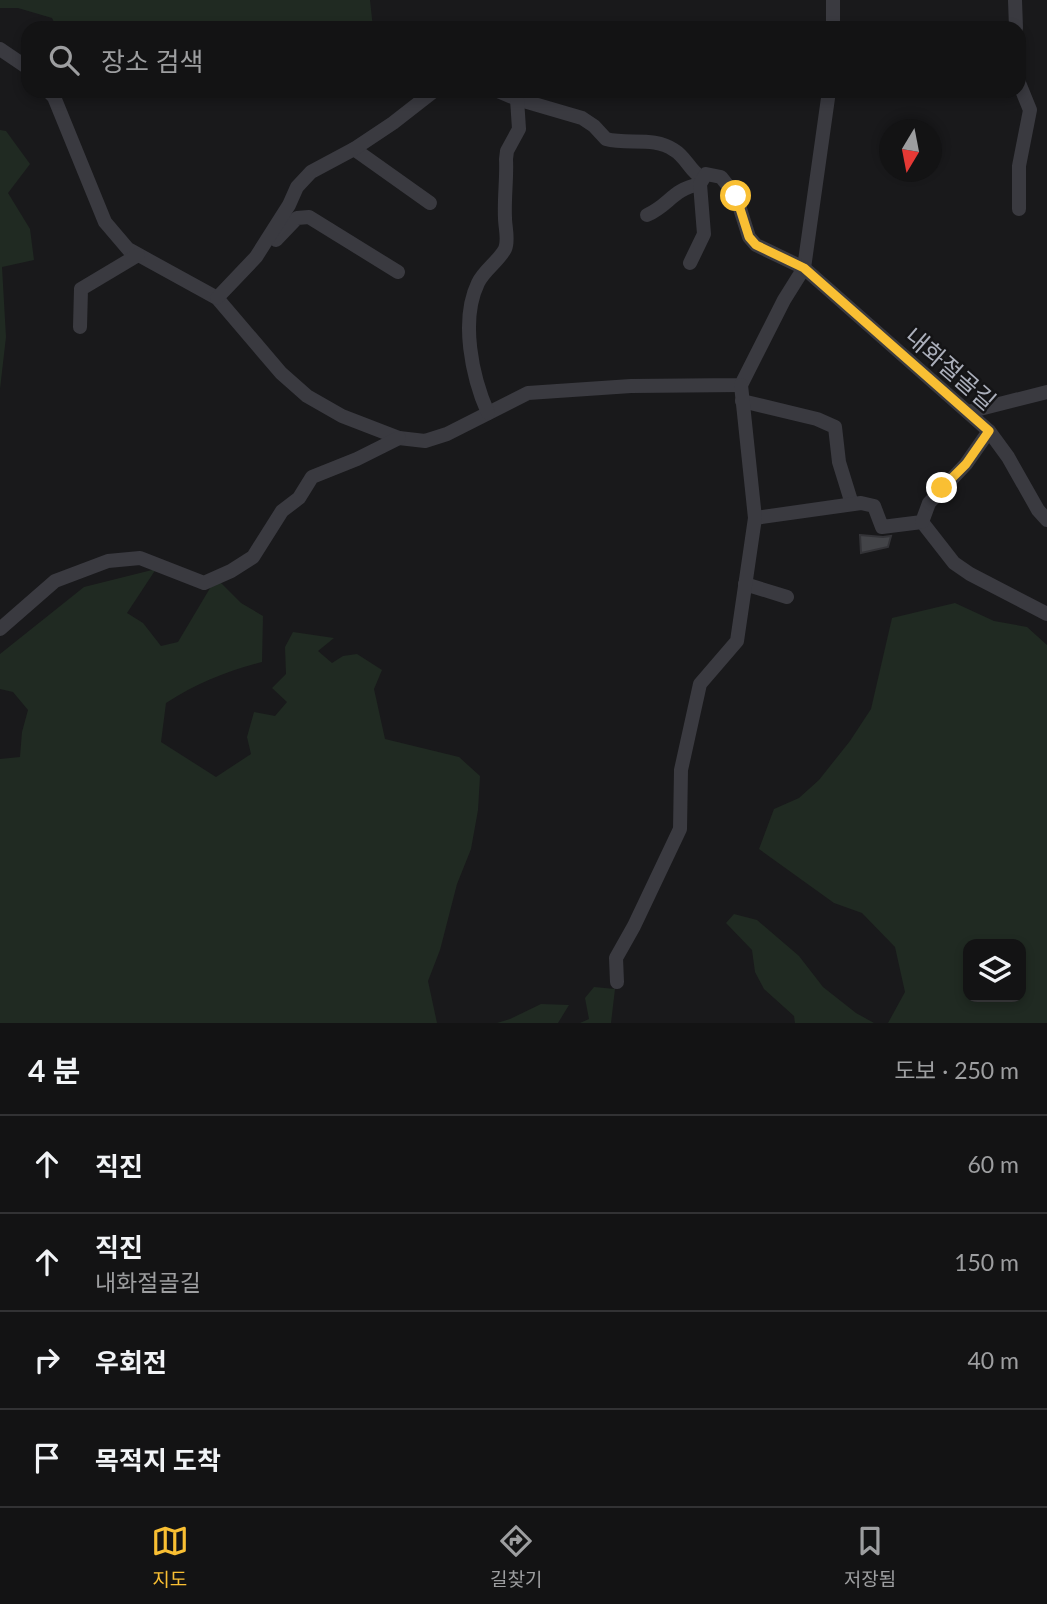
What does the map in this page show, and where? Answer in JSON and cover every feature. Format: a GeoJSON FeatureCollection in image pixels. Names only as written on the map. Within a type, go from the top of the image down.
{"type":"FeatureCollection","features":[{"type":"Feature","properties":{"kind":"street"},"geometry":{"type":"LineString","coordinates":[[832,21],[833,0]]}},
{"type":"Feature","properties":{"kind":"street"},"geometry":{"type":"LineString","coordinates":[[1015,0],[1016,21]]}},
{"type":"Feature","properties":{"kind":"street"},"geometry":{"type":"LineString","coordinates":[[0,49],[21,63]]}},
{"type":"Feature","properties":{"kind":"street"},"geometry":{"type":"LineString","coordinates":[[54,98],[105,222],[128,250],[217,298],[281,373],[307,396],[342,416],[399,438],[425,441],[447,435],[528,393],[631,386],[741,385]]}},
{"type":"Feature","properties":{"kind":"street"},"geometry":{"type":"LineString","coordinates":[[256,257],[311,172],[393,124],[425,98]]}},
{"type":"Feature","properties":{"kind":"street"},"geometry":{"type":"LineString","coordinates":[[617,982],[616,958],[680,829],[681,770],[700,684],[737,641],[755,518],[741,385],[784,300],[804,268],[828,98]]}},
{"type":"Feature","properties":{"kind":"street"},"geometry":{"type":"LineString","coordinates":[[1018,209],[1019,166],[1030,110],[1025,98]]}},
{"type":"Feature","properties":{"kind":"street"},"geometry":{"type":"LineString","coordinates":[[488,413],[476,384],[470,347],[470,325],[478,282],[505,249],[506,159],[507,151],[519,129],[517,99],[582,118],[606,139],[653,142],[674,150],[701,181],[704,234],[690,263]]}},
{"type":"Feature","properties":{"kind":"street"},"geometry":{"type":"LineString","coordinates":[[354,149],[430,203]]}},
{"type":"Feature","properties":{"kind":"street","name":"내화절골길"},"geometry":{"type":"LineString","coordinates":[[701,181],[706,174],[721,177],[736,196],[749,237],[756,245],[804,268],[989,431],[1043,515]]}},
{"type":"Feature","properties":{"kind":"street"},"geometry":{"type":"LineString","coordinates":[[647,215],[660,209],[681,189],[701,181]]}},
{"type":"Feature","properties":{"kind":"street"},"geometry":{"type":"LineString","coordinates":[[217,298],[288,226],[303,216],[318,222],[398,272]]}},
{"type":"Feature","properties":{"kind":"street"},"geometry":{"type":"LineString","coordinates":[[80,327],[81,289],[138,255]]}},
{"type":"Feature","properties":{"kind":"street"},"geometry":{"type":"LineString","coordinates":[[968,412],[1047,392]]}},
{"type":"Feature","properties":{"kind":"street"},"geometry":{"type":"LineString","coordinates":[[742,401],[817,419],[835,427],[839,461],[852,504]]}},
{"type":"Feature","properties":{"kind":"street"},"geometry":{"type":"LineString","coordinates":[[922,522],[929,503],[966,464],[989,431]]}},
{"type":"Feature","properties":{"kind":"street"},"geometry":{"type":"LineString","coordinates":[[0,629],[55,581],[108,561],[140,558],[204,583],[231,571],[253,557],[282,511],[299,498],[312,477],[399,438]]}},
{"type":"Feature","properties":{"kind":"street"},"geometry":{"type":"LineString","coordinates":[[755,518],[861,503],[874,506],[882,527],[922,522]]}},
{"type":"Feature","properties":{"kind":"street"},"geometry":{"type":"LineString","coordinates":[[922,522],[954,563],[1047,614]]}},
{"type":"Feature","properties":{"kind":"street"},"geometry":{"type":"LineString","coordinates":[[745,584],[786,597]]}},
{"type":"Feature","properties":{"kind":"shaded area"},"geometry":{"type":"Polygon","coordinates":[[[0,0],[370,0],[372,21],[54,21],[52,18],[18,8],[0,8],[0,0]]]}},
{"type":"Feature","properties":{"kind":"shaded area"},"geometry":{"type":"Polygon","coordinates":[[[0,130],[6,131],[30,164],[8,193],[30,229],[34,260],[2,267],[6,337],[0,389],[0,130]]]}},
{"type":"Feature","properties":{"kind":"shaded area"},"geometry":{"type":"Polygon","coordinates":[[[156,569],[127,613],[143,623],[161,646],[178,642],[216,578],[241,603],[263,616],[262,662],[213,678],[166,703],[161,742],[216,777],[251,754],[247,737],[254,712],[275,716],[287,702],[272,688],[286,674],[285,647],[293,632],[334,638],[318,651],[332,663],[343,656],[357,654],[382,670],[374,689],[385,739],[459,757],[480,776],[478,810],[471,849],[457,884],[440,950],[428,981],[437,1023],[0,1023],[0,759],[20,757],[22,732],[28,710],[13,692],[0,689],[0,654],[84,587],[156,569]]]}},
{"type":"Feature","properties":{"kind":"shaded area"},"geometry":{"type":"Polygon","coordinates":[[[955,603],[994,621],[1027,627],[1047,645],[1047,1023],[888,1023],[905,992],[895,947],[862,913],[834,903],[759,849],[774,809],[799,798],[819,780],[871,709],[892,618],[955,603]]]}},
{"type":"Feature","properties":{"kind":"shaded area"},"geometry":{"type":"Polygon","coordinates":[[[734,914],[757,920],[799,956],[823,987],[856,1013],[874,1023],[795,1023],[794,1016],[764,989],[755,972],[752,950],[726,923],[734,914]]]}},
{"type":"Feature","properties":{"kind":"shaded area"},"geometry":{"type":"Polygon","coordinates":[[[594,987],[615,989],[611,1023],[580,1023],[589,1019],[585,998],[594,987]]]}},
{"type":"Feature","properties":{"kind":"shaded area"},"geometry":{"type":"Polygon","coordinates":[[[541,1004],[569,1005],[558,1023],[497,1023],[510,1019],[541,1004]]]}},
{"type":"Feature","properties":{"kind":"building"},"geometry":{"type":"Polygon","coordinates":[[[860,535],[891,536],[888,547],[861,553],[860,535]]]}},
{"type":"Feature","properties":{"kind":"route"},"geometry":{"type":"LineString","coordinates":[[736,196],[749,237],[756,245],[804,268],[989,431],[966,464],[942,488]]}}]}
